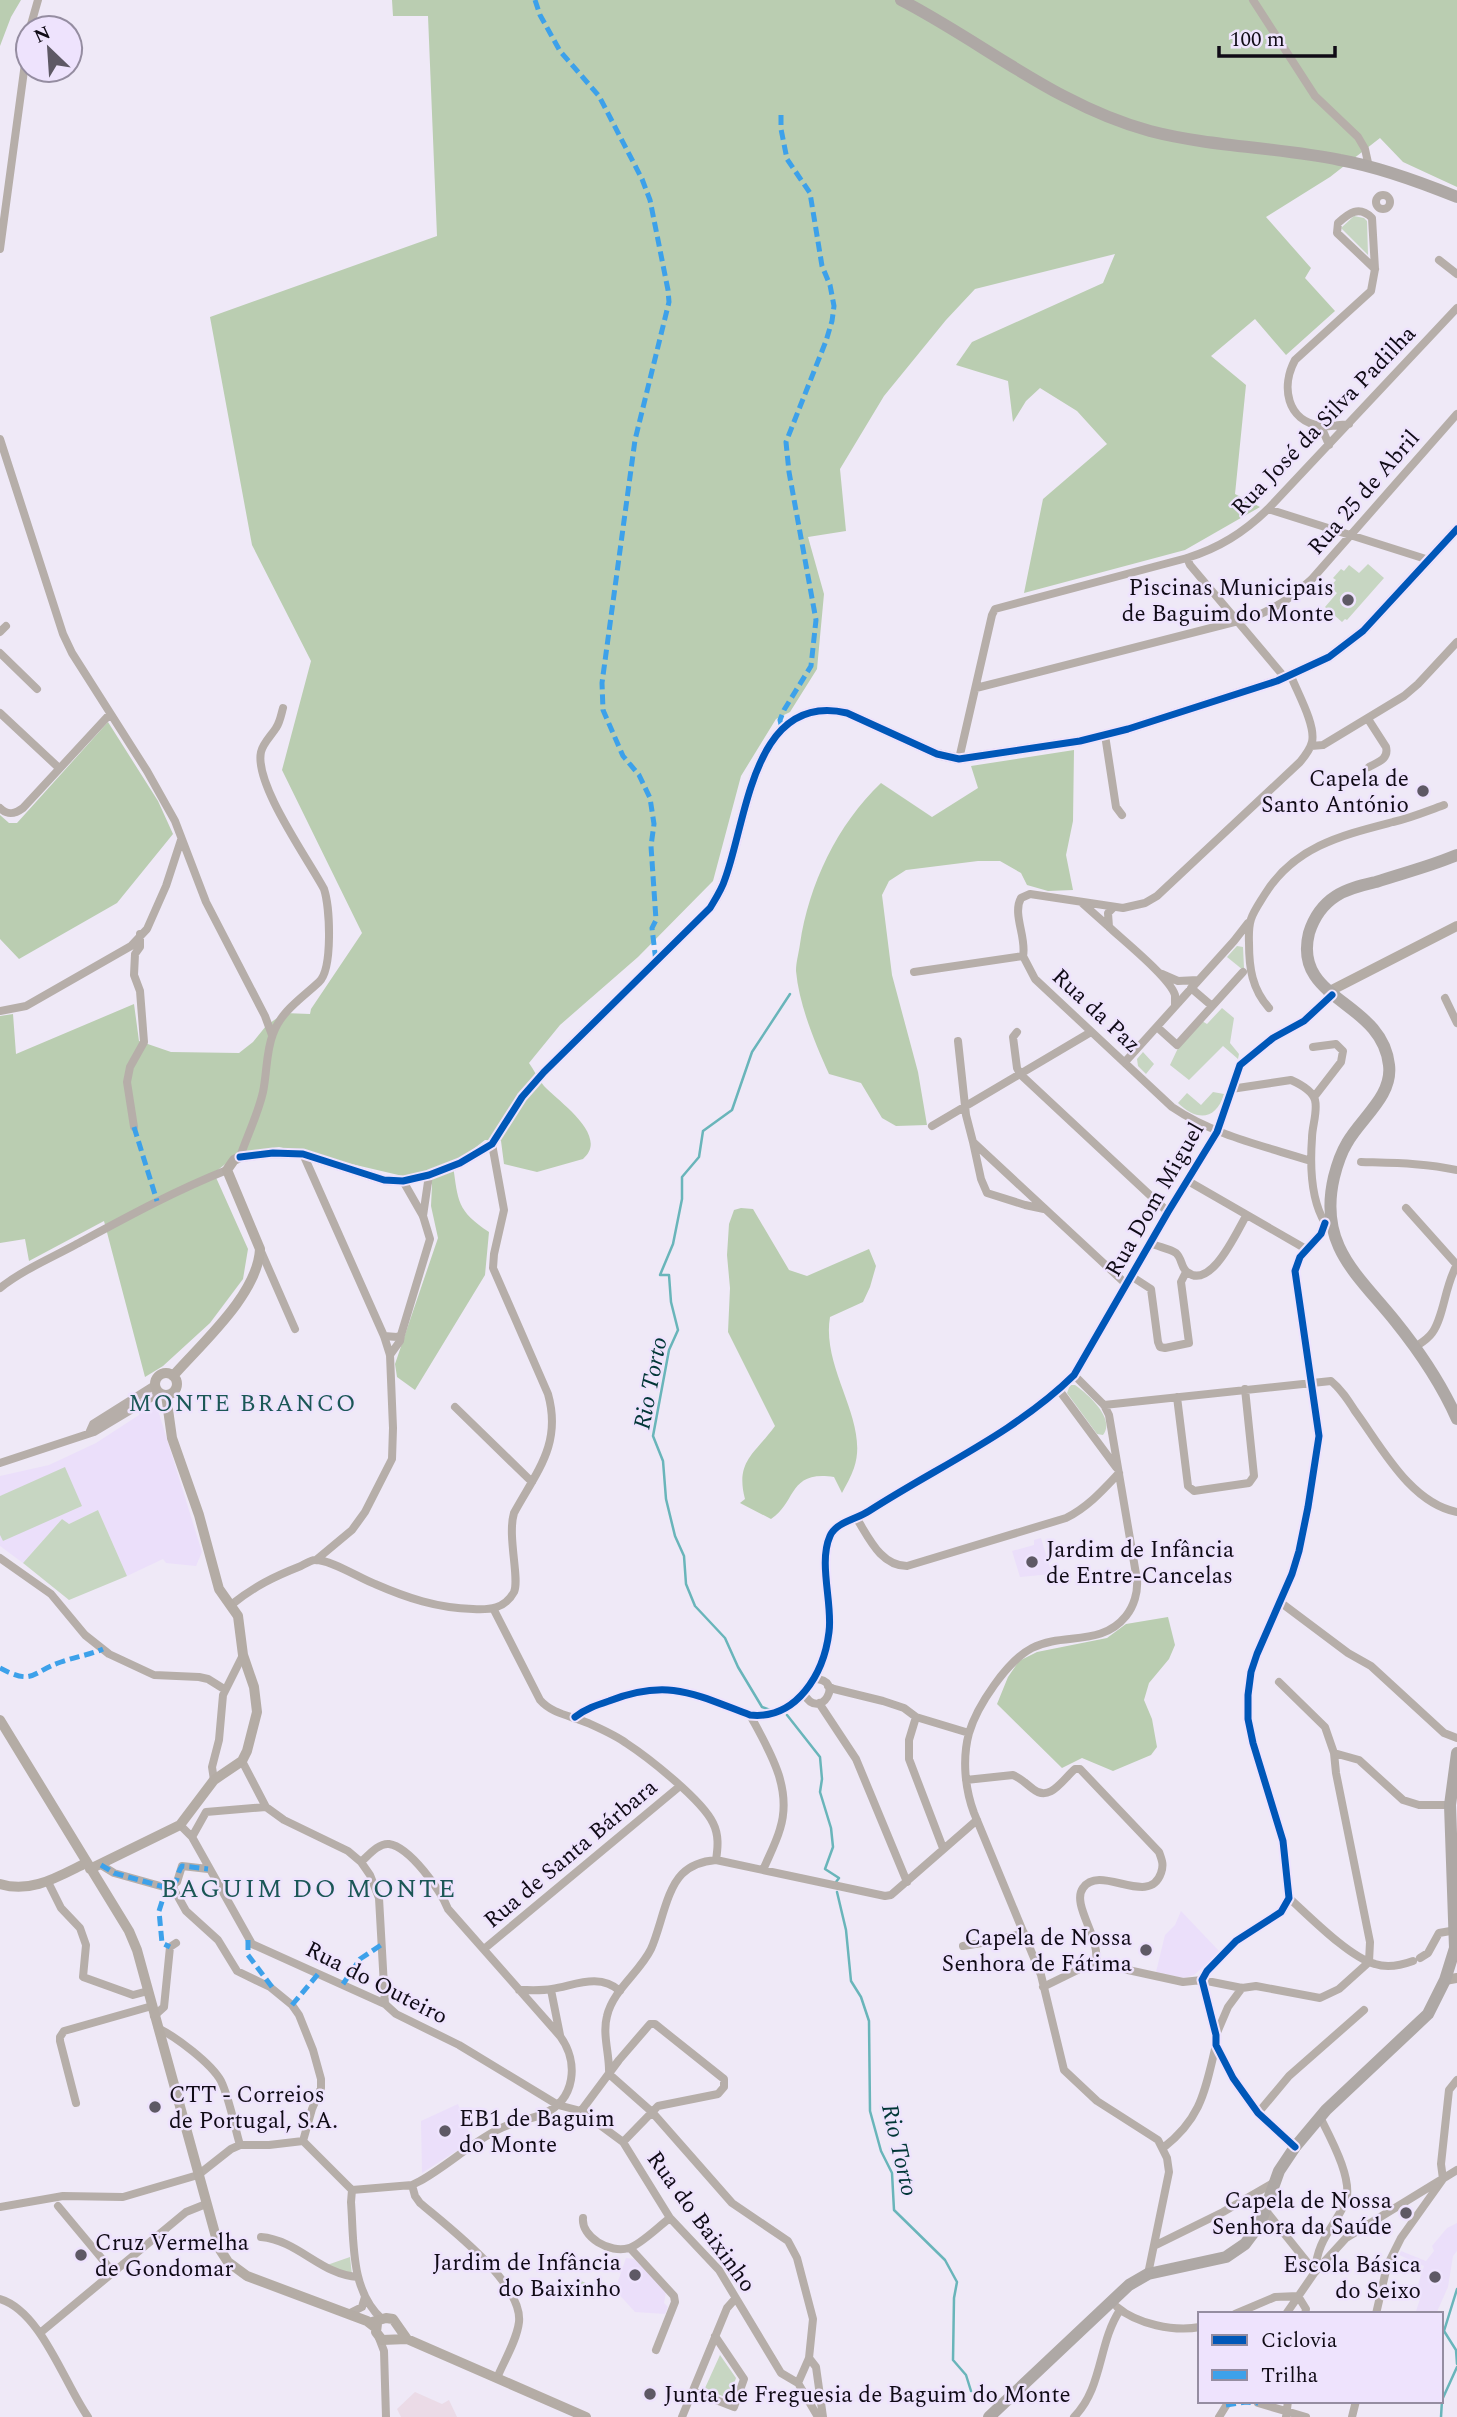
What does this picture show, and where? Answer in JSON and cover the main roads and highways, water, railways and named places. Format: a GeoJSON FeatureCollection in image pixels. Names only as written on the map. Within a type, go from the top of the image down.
{"type":"FeatureCollection","features":[{"type":"Feature","properties":{"kind":"main road"},"geometry":{"type":"LineString","coordinates":[[901,0],[1059,95],[1115,120],[1151,131],[1207,142],[1340,160],[1370,167],[1457,197]]}},
{"type":"Feature","properties":{"kind":"main road"},"geometry":{"type":"LineString","coordinates":[[1457,855],[1345,891],[1320,910],[1311,929],[1307,951],[1310,967],[1330,993],[1367,1020],[1375,1030],[1386,1050],[1390,1073],[1381,1096],[1348,1142],[1339,1161],[1331,1189],[1328,1222],[1352,1272],[1415,1347],[1443,1388],[1457,1419]]}},
{"type":"Feature","properties":{"kind":"main road"},"geometry":{"type":"LineString","coordinates":[[989,2417],[1116,2306],[1129,2285],[1148,2274],[1226,2258],[1252,2238],[1266,2211],[1284,2160],[1294,2147],[1320,2117],[1428,2014],[1451,1979],[1456,1950],[1456,1877],[1450,1805],[1457,1753]]}},
{"type":"Feature","properties":{"kind":"waterway","name":"Rio Torto"},"geometry":{"type":"LineString","coordinates":[[770,1710],[762,1707],[738,1667],[725,1638],[695,1606],[686,1584],[684,1556],[675,1536],[666,1499],[663,1461],[653,1436],[669,1350],[678,1330],[671,1302],[669,1275],[660,1275],[673,1244],[682,1199],[682,1177],[699,1157],[703,1131],[732,1110],[752,1052],[790,994]]}},
{"type":"Feature","properties":{"kind":"waterway","name":"Rio Torto"},"geometry":{"type":"LineString","coordinates":[[787,1715],[820,1757],[820,1792],[831,1828],[833,1847],[825,1869],[839,1878],[836,1882]]}},
{"type":"Feature","properties":{"kind":"waterway","name":"Rio Torto"},"geometry":{"type":"LineString","coordinates":[[837,1892],[846,1930],[851,1981],[861,1997],[869,2021],[870,2111],[881,2151],[892,2173],[894,2210],[945,2260],[957,2282],[954,2298],[953,2360],[966,2375],[971,2391]]}},
{"type":"Feature","properties":{"kind":"waterway"},"geometry":{"type":"LineString","coordinates":[[1457,2289],[1444,2331],[1456,2350],[1457,2364]]}},
{"type":"Feature","properties":{"kind":"waterway"},"geometry":{"type":"LineString","coordinates":[[1443,2398],[1457,2367]]}},
{"type":"Feature","properties":{"kind":"waterway"},"geometry":{"type":"LineString","coordinates":[[1441,2417],[1442,2403]]}},
{"type":"Feature","properties":{"kind":"place","name":"Piscinas Municipais de Baguim do Monte"},"geometry":{"type":"Point","coordinates":[1348,600]}},
{"type":"Feature","properties":{"kind":"place","name":"Capela de Santo António"},"geometry":{"type":"Point","coordinates":[1423,791]}},
{"type":"Feature","properties":{"kind":"place","name":"Jardim de Infância de Entre-Cancelas"},"geometry":{"type":"Point","coordinates":[1032,1562]}},
{"type":"Feature","properties":{"kind":"place","name":"Capela de Nossa Senhora de Fátima"},"geometry":{"type":"Point","coordinates":[1146,1950]}},
{"type":"Feature","properties":{"kind":"place","name":"CTT - Correios de Portugal, S.A."},"geometry":{"type":"Point","coordinates":[155,2107]}},
{"type":"Feature","properties":{"kind":"place","name":"EB1 de Baguim do Monte"},"geometry":{"type":"Point","coordinates":[445,2131]}},
{"type":"Feature","properties":{"kind":"place","name":"Capela de Nossa Senhora da Saúde"},"geometry":{"type":"Point","coordinates":[1406,2213]}},
{"type":"Feature","properties":{"kind":"place","name":"Cruz Vermelha de Gondomar"},"geometry":{"type":"Point","coordinates":[81,2255]}},
{"type":"Feature","properties":{"kind":"place","name":"Jardim de Infância do Baixinho"},"geometry":{"type":"Point","coordinates":[635,2275]}},
{"type":"Feature","properties":{"kind":"place","name":"Escola Básica do Seixo"},"geometry":{"type":"Point","coordinates":[1435,2277]}},
{"type":"Feature","properties":{"kind":"place","name":"Junta de Freguesia de Baguim do Monte"},"geometry":{"type":"Point","coordinates":[650,2394]}},
{"type":"Feature","properties":{"kind":"district","name":"MONTE BRANCO"},"geometry":{"type":"Point","coordinates":[243,1403]}},
{"type":"Feature","properties":{"kind":"district","name":"BAGUIM DO MONTE"},"geometry":{"type":"Point","coordinates":[309,1888]}}]}
